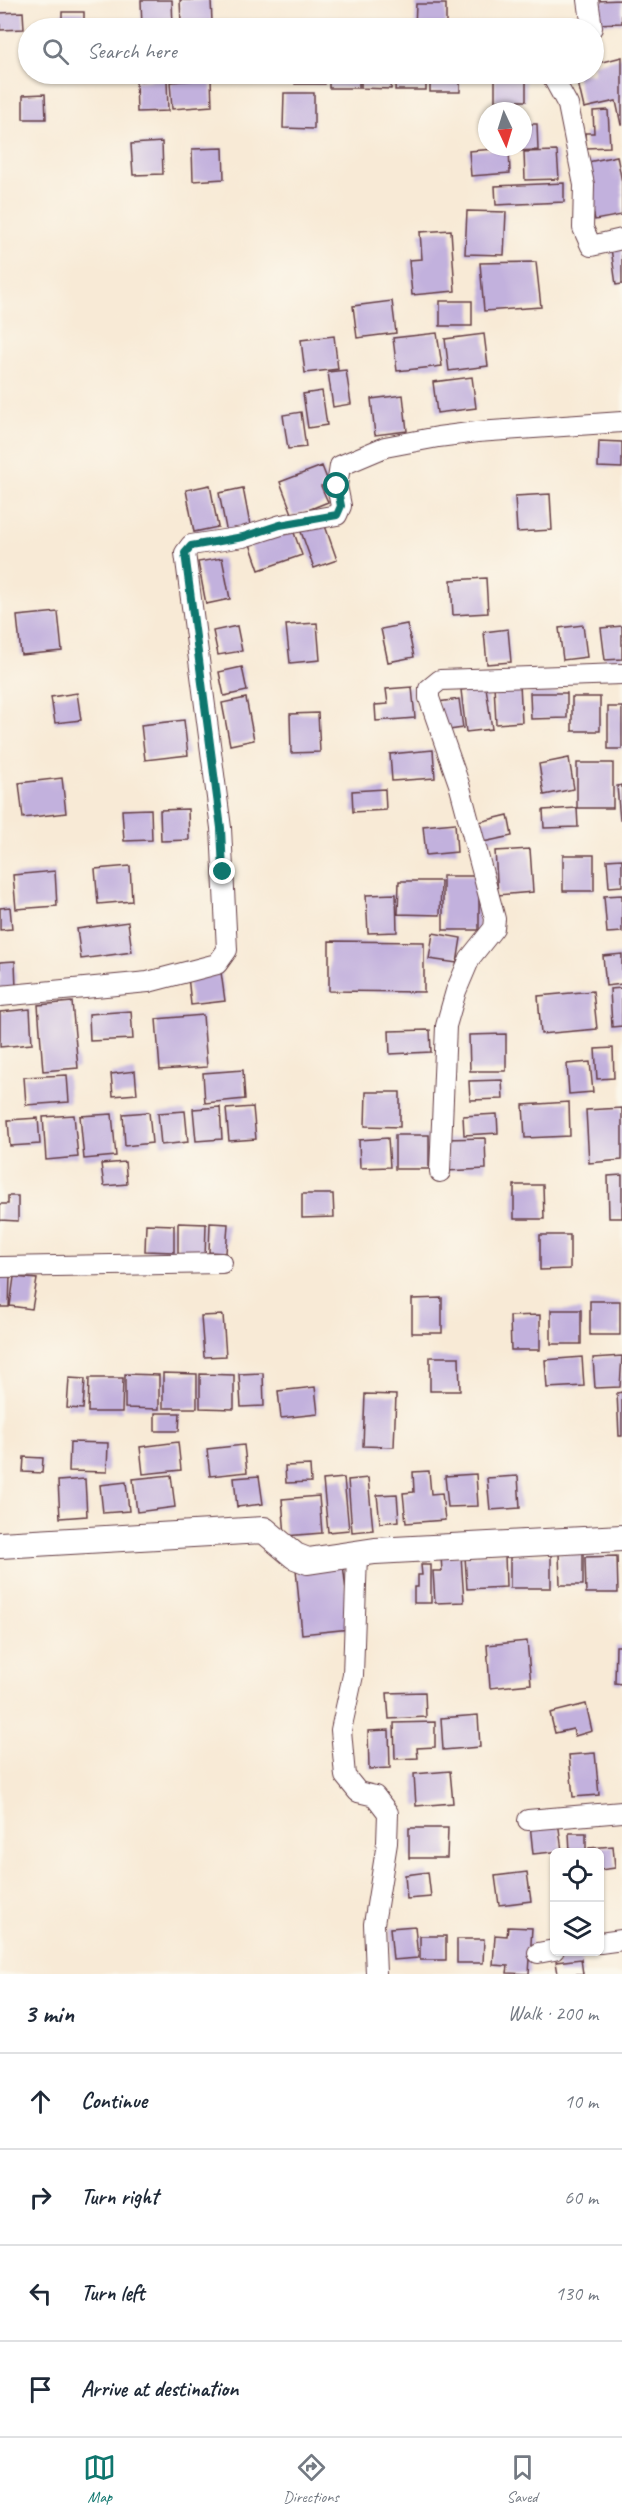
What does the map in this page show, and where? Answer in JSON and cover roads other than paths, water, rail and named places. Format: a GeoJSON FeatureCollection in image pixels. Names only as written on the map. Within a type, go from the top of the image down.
{"type":"FeatureCollection","features":[{"type":"Feature","properties":{"kind":"street"},"geometry":{"type":"LineString","coordinates":[[588,0],[591,18]]}},
{"type":"Feature","properties":{"kind":"street"},"geometry":{"type":"LineString","coordinates":[[555,84],[568,105],[584,185],[583,228],[591,246],[622,239]]}},
{"type":"Feature","properties":{"kind":"street"},"geometry":{"type":"LineString","coordinates":[[0,996],[148,982],[217,964],[227,950],[221,828],[185,553],[191,546],[243,537],[280,525],[337,515],[341,506],[337,486],[340,466],[385,447],[477,432],[622,422]]}},
{"type":"Feature","properties":{"kind":"street"},"geometry":{"type":"LineString","coordinates":[[440,1172],[446,1026],[456,991],[470,958],[494,928],[495,919],[459,784],[429,698],[429,689],[440,680],[622,674]]}},
{"type":"Feature","properties":{"kind":"street"},"geometry":{"type":"LineString","coordinates":[[0,1267],[222,1263]]}},
{"type":"Feature","properties":{"kind":"street"},"geometry":{"type":"LineString","coordinates":[[0,1545],[264,1530],[295,1556],[308,1561],[375,1551],[622,1538]]}},
{"type":"Feature","properties":{"kind":"street"},"geometry":{"type":"LineString","coordinates":[[357,1554],[354,1675],[340,1730],[345,1776],[358,1792],[375,1796],[388,1813],[387,1843],[374,1924],[375,1974]]}},
{"type":"Feature","properties":{"kind":"street"},"geometry":{"type":"LineString","coordinates":[[528,1820],[622,1812]]}},
{"type":"Feature","properties":{"kind":"street"},"geometry":{"type":"LineString","coordinates":[[604,1942],[622,1940]]}}]}
